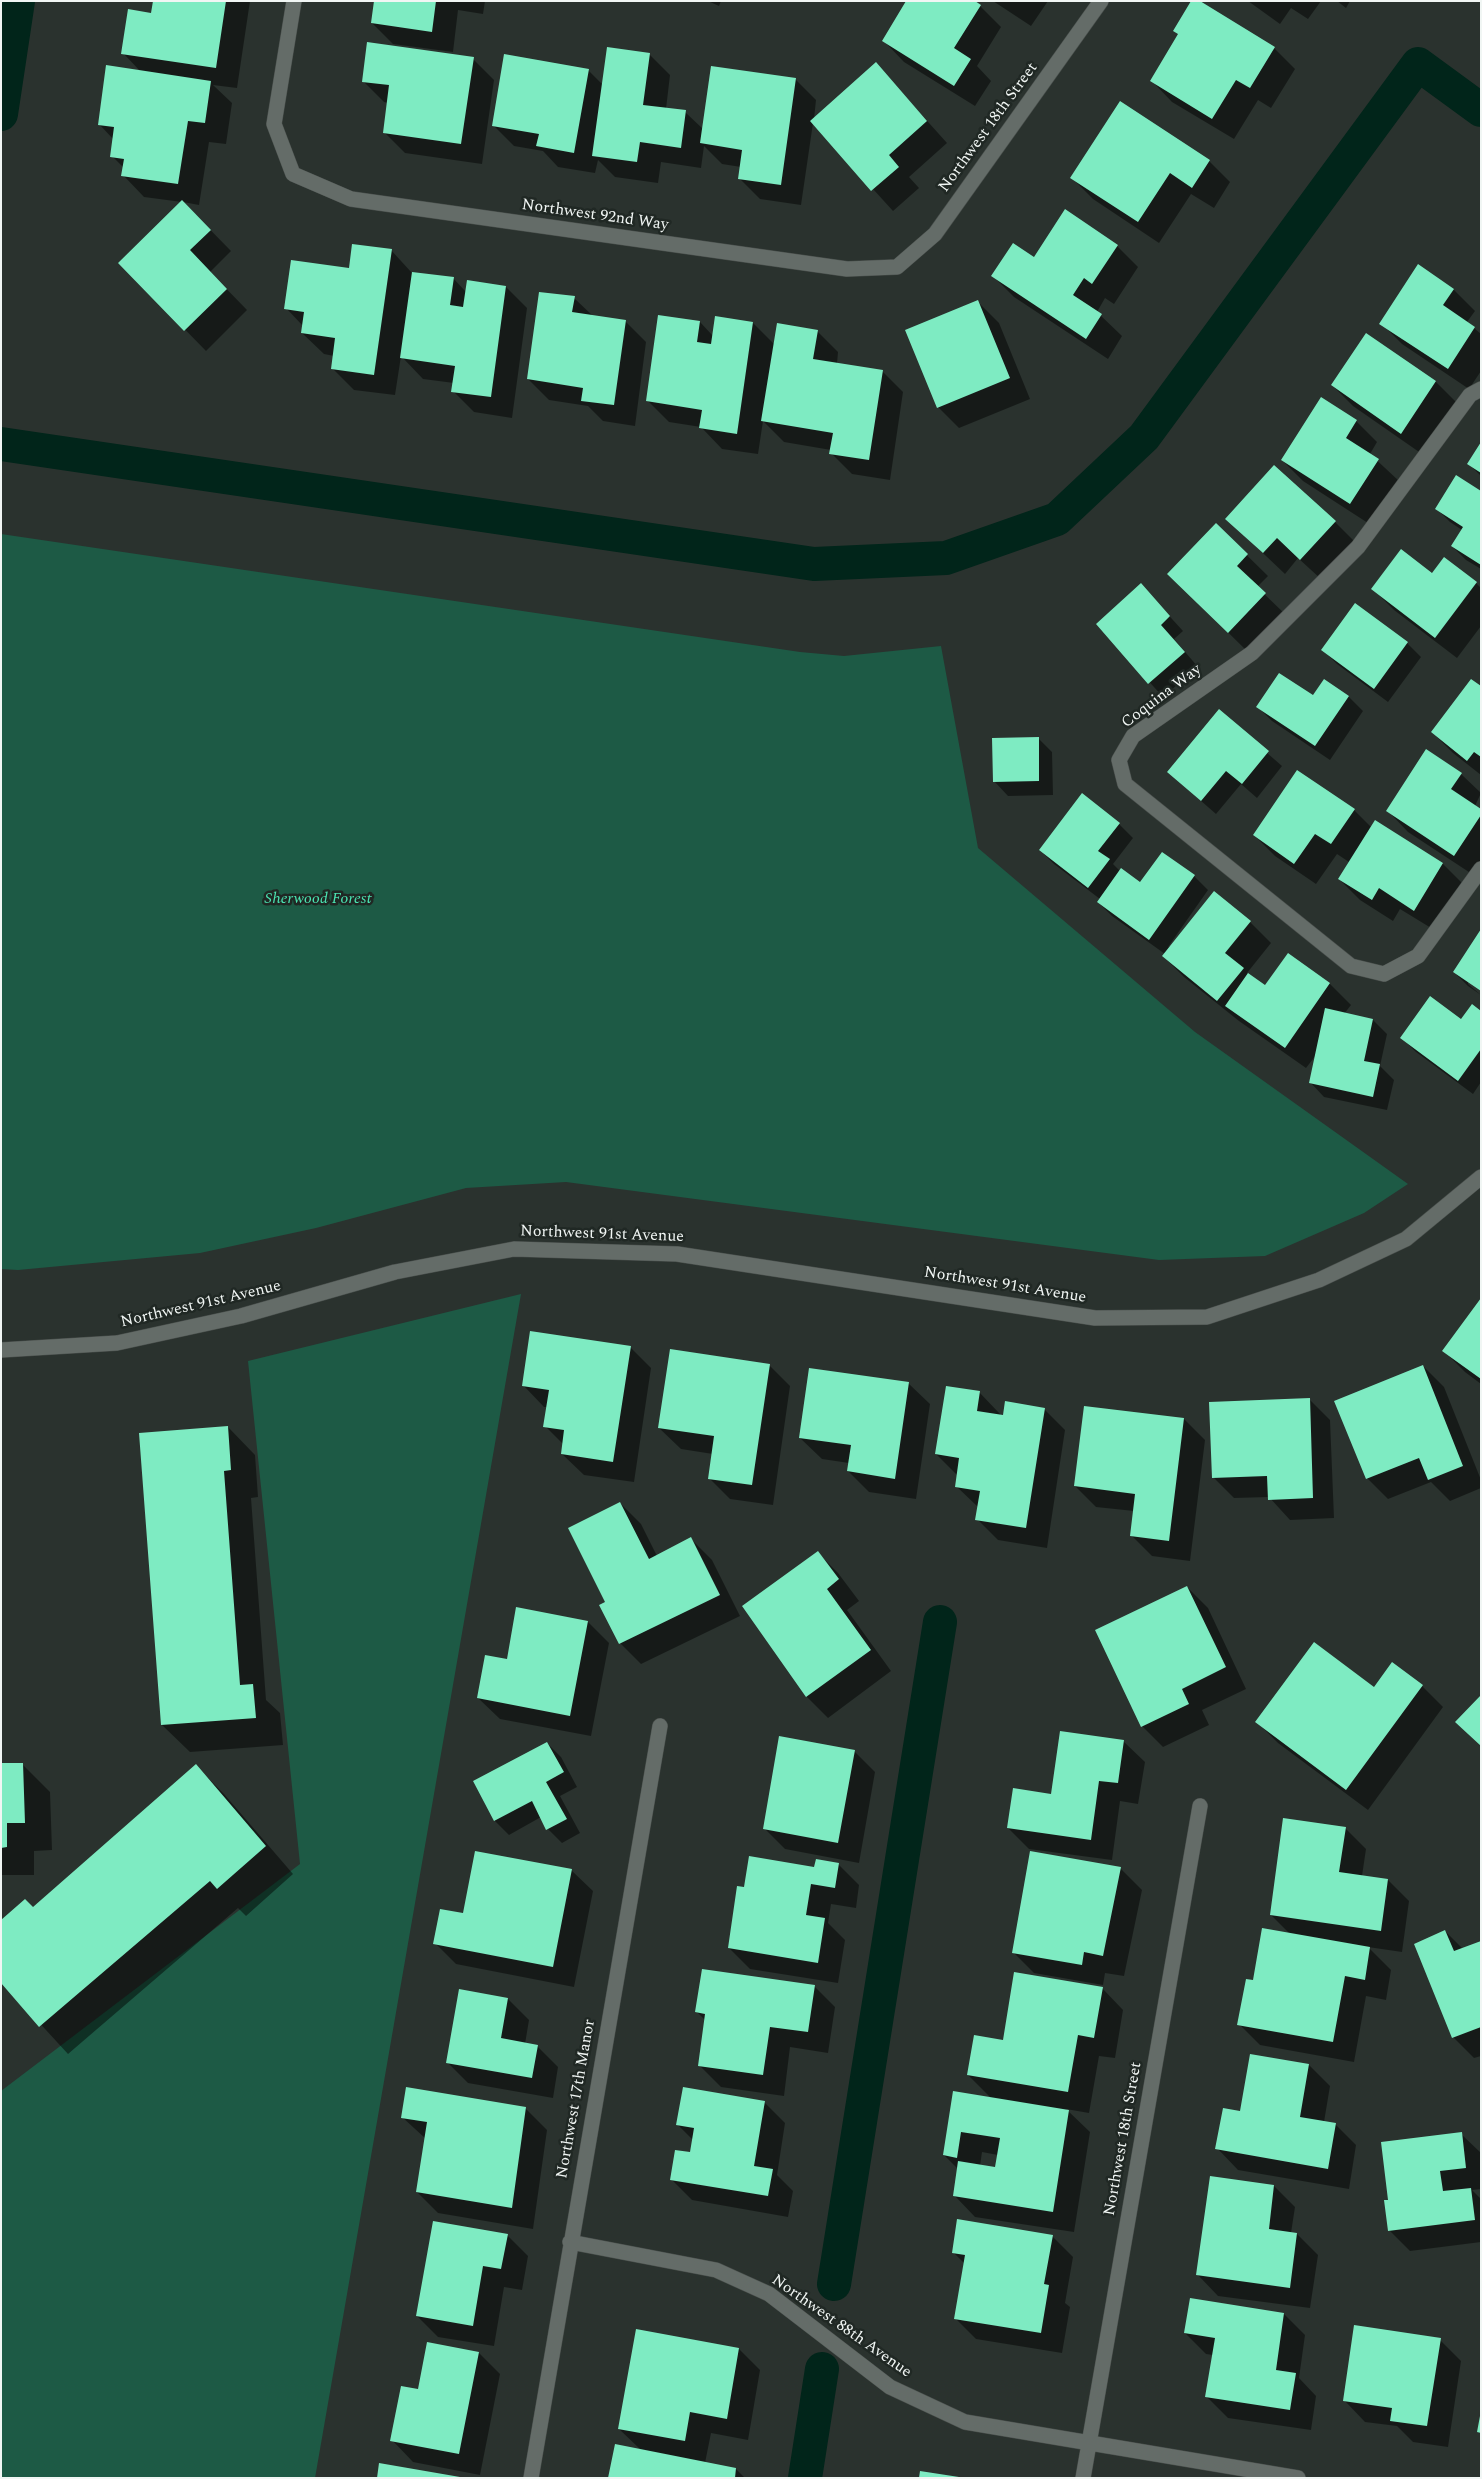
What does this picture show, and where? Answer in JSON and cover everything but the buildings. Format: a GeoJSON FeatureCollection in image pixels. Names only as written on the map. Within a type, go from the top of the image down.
{"type":"FeatureCollection","features":[{"type":"Feature","properties":{"kind":"street","name":"Northwest 92nd Way"},"geometry":{"type":"LineString","coordinates":[[294,1],[274,124],[293,174],[351,199],[846,269],[897,267]]}},
{"type":"Feature","properties":{"kind":"street","name":"Northwest 18th Street"},"geometry":{"type":"LineString","coordinates":[[897,267],[935,234],[1102,1]]}},
{"type":"Feature","properties":{"kind":"street","name":"Coquina Way"},"geometry":{"type":"LineString","coordinates":[[1481,389],[1470,395],[1358,547],[1252,653],[1133,736],[1119,760],[1125,784],[1351,966],[1384,974],[1418,956],[1481,869]]}},
{"type":"Feature","properties":{"kind":"street","name":"Northwest 91st Avenue"},"geometry":{"type":"LineString","coordinates":[[1,1350],[117,1343],[240,1316],[396,1272],[514,1249],[676,1254],[1095,1318],[1207,1317],[1319,1280],[1406,1239],[1481,1177]]}},
{"type":"Feature","properties":{"kind":"street","name":"Northwest 17th Manor"},"geometry":{"type":"LineString","coordinates":[[531,2478],[660,1726]]}},
{"type":"Feature","properties":{"kind":"street","name":"Northwest 18th Street"},"geometry":{"type":"LineString","coordinates":[[1083,2478],[1200,1806]]}},
{"type":"Feature","properties":{"kind":"street","name":"Northwest 88th Avenue"},"geometry":{"type":"LineString","coordinates":[[570,2242],[716,2270],[769,2294],[890,2387],[965,2422],[1298,2478]]}},
{"type":"Feature","properties":{"kind":"green space","name":"Sherwood Forest"},"geometry":{"type":"Polygon","coordinates":[[[1,534],[800,652],[844,656],[941,646],[978,848],[1195,1032],[1408,1184],[1364,1213],[1265,1256],[1159,1260],[566,1182],[466,1188],[316,1228],[200,1253],[18,1270],[1,1269],[1,534]]]}},
{"type":"Feature","properties":{"kind":"green space"},"geometry":{"type":"Polygon","coordinates":[[[521,1294],[315,2478],[1,2478],[1,2091],[300,1864],[248,1361],[521,1294]]]}},
{"type":"Feature","properties":{"kind":"waterway"},"geometry":{"type":"LineString","coordinates":[[1,114],[18,1]]}},
{"type":"Feature","properties":{"kind":"waterway"},"geometry":{"type":"LineString","coordinates":[[1,444],[814,564],[946,558],[1057,519],[1144,437],[1418,64],[1481,110]]}},
{"type":"Feature","properties":{"kind":"waterway"},"geometry":{"type":"LineString","coordinates":[[834,2284],[940,1622]]}},
{"type":"Feature","properties":{"kind":"waterway"},"geometry":{"type":"LineString","coordinates":[[805,2478],[822,2369]]}}]}
